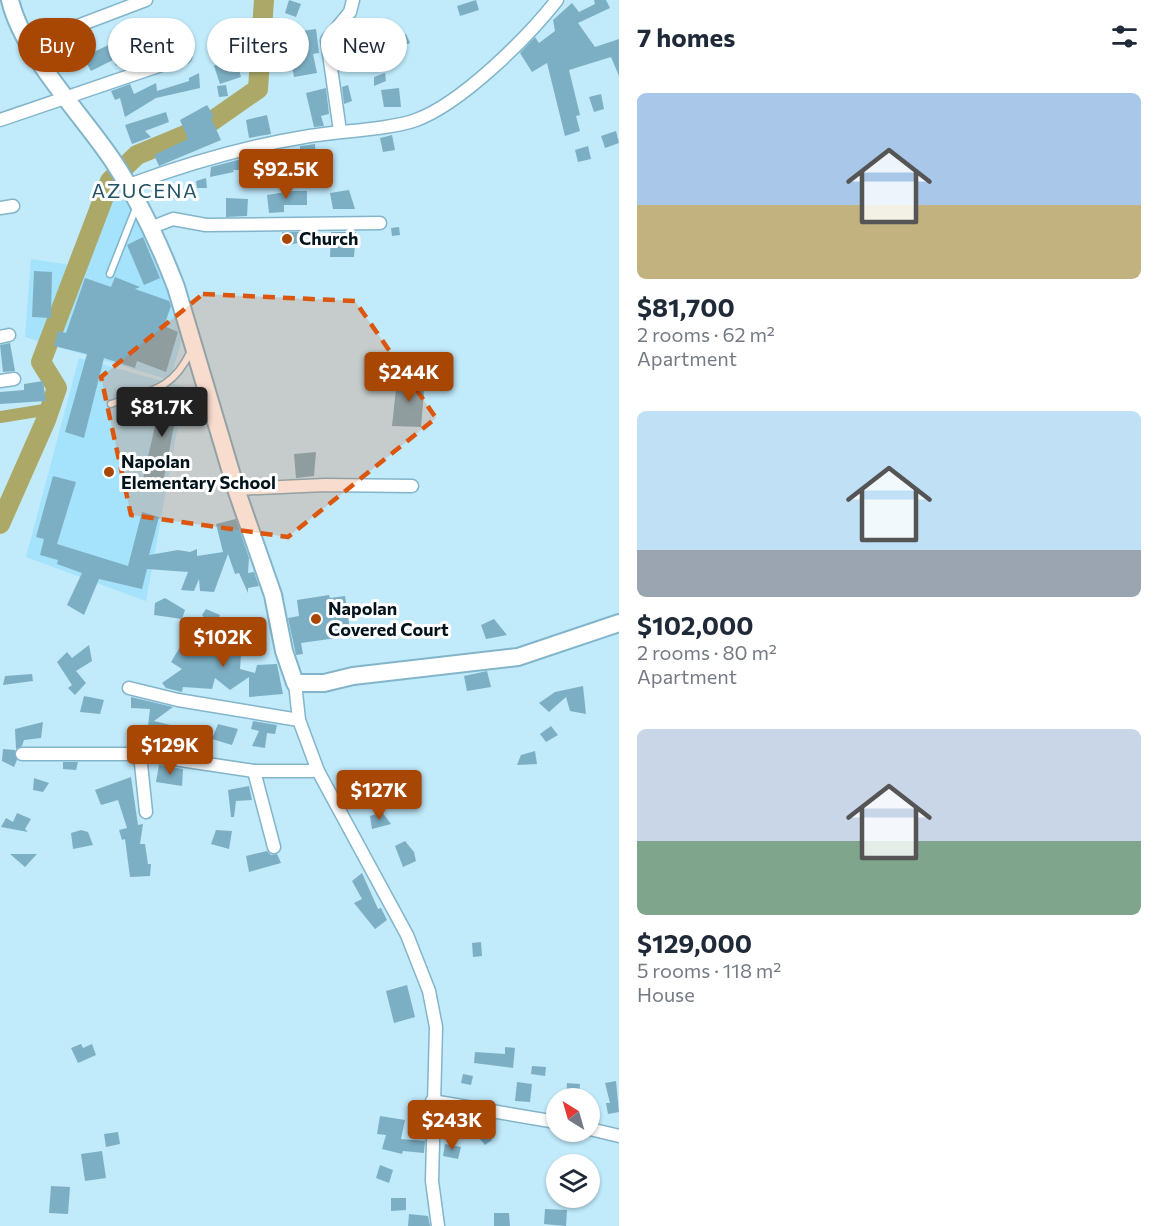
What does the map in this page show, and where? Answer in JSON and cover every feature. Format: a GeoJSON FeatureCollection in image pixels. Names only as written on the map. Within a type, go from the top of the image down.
{"type":"FeatureCollection","features":[{"type":"Feature","properties":{"kind":"street"},"geometry":{"type":"LineString","coordinates":[[10,0],[18,18]]}},
{"type":"Feature","properties":{"kind":"street"},"geometry":{"type":"LineString","coordinates":[[96,19],[146,0]]}},
{"type":"Feature","properties":{"kind":"street"},"geometry":{"type":"LineString","coordinates":[[340,131],[327,40],[350,12],[353,0]]}},
{"type":"Feature","properties":{"kind":"street"},"geometry":{"type":"LineString","coordinates":[[121,173],[340,131],[415,120],[430,113],[466,88],[515,47],[557,0]]}},
{"type":"Feature","properties":{"kind":"street"},"geometry":{"type":"LineString","coordinates":[[49,72],[121,173],[138,202],[177,287],[236,489],[273,595],[284,651],[295,683],[299,720],[318,771],[407,935],[422,970],[436,1027],[432,1101],[432,1180],[438,1226]]}},
{"type":"Feature","properties":{"kind":"street"},"geometry":{"type":"LineString","coordinates":[[0,120],[142,72]]}},
{"type":"Feature","properties":{"kind":"street"},"geometry":{"type":"LineString","coordinates":[[150,228],[173,219],[206,225],[380,223]]}},
{"type":"Feature","properties":{"kind":"street"},"geometry":{"type":"LineString","coordinates":[[0,381],[14,380]]}},
{"type":"Feature","properties":{"kind":"street"},"geometry":{"type":"LineString","coordinates":[[236,489],[325,485],[412,486]]}},
{"type":"Feature","properties":{"kind":"street"},"geometry":{"type":"LineString","coordinates":[[295,683],[324,683],[353,676],[518,657],[619,623]]}},
{"type":"Feature","properties":{"kind":"street"},"geometry":{"type":"LineString","coordinates":[[129,688],[178,700],[299,720]]}},
{"type":"Feature","properties":{"kind":"street"},"geometry":{"type":"LineString","coordinates":[[22,754],[140,754],[254,771],[318,771]]}},
{"type":"Feature","properties":{"kind":"street"},"geometry":{"type":"LineString","coordinates":[[140,754],[146,812]]}},
{"type":"Feature","properties":{"kind":"street"},"geometry":{"type":"LineString","coordinates":[[254,771],[274,847]]}},
{"type":"Feature","properties":{"kind":"street"},"geometry":{"type":"LineString","coordinates":[[432,1101],[546,1120]]}},
{"type":"Feature","properties":{"kind":"street"},"geometry":{"type":"LineString","coordinates":[[600,1131],[619,1136]]}},
{"type":"Feature","properties":{"kind":"lane"},"geometry":{"type":"LineString","coordinates":[[110,274],[138,202]]}},
{"type":"Feature","properties":{"kind":"lane"},"geometry":{"type":"LineString","coordinates":[[111,404],[172,381],[183,368],[194,346]]}},
{"type":"Feature","properties":{"kind":"highlighted area"},"geometry":{"type":"Polygon","coordinates":[[[203,294],[355,301],[436,418],[288,537],[131,515],[101,377],[203,294]]]}},
{"type":"Feature","properties":{"kind":"shaded area"},"geometry":{"type":"Polygon","coordinates":[[[115,188],[143,225],[185,329],[170,380],[25,337],[31,259],[83,267],[115,188]]]}},
{"type":"Feature","properties":{"kind":"shaded area","name":"Napolan Elementary School"},"geometry":{"type":"Polygon","coordinates":[[[79,358],[185,387],[146,601],[26,557],[79,358]]]}},
{"type":"Feature","properties":{"kind":"building"},"geometry":{"type":"Polygon","coordinates":[[[289,0],[301,4],[296,17],[285,13],[289,0]]]}},
{"type":"Feature","properties":{"kind":"building"},"geometry":{"type":"Polygon","coordinates":[[[476,0],[479,10],[460,16],[457,6],[476,0]]]}},
{"type":"Feature","properties":{"kind":"building"},"geometry":{"type":"Polygon","coordinates":[[[594,0],[606,0],[610,8],[578,23],[595,47],[619,39],[619,76],[611,57],[569,70],[580,115],[576,116],[580,131],[565,136],[547,63],[532,72],[520,53],[535,37],[539,43],[555,31],[553,20],[572,3],[579,12],[595,4],[594,0]]]}},
{"type":"Feature","properties":{"kind":"building"},"geometry":{"type":"Polygon","coordinates":[[[316,29],[319,53],[313,54],[317,73],[294,77],[293,72],[309,72],[309,30],[316,29]]]}},
{"type":"Feature","properties":{"kind":"building"},"geometry":{"type":"Polygon","coordinates":[[[108,45],[108,62],[96,68],[96,51],[108,45]]]}},
{"type":"Feature","properties":{"kind":"building"},"geometry":{"type":"Polygon","coordinates":[[[216,72],[240,72],[241,77],[220,84],[216,72]]]}},
{"type":"Feature","properties":{"kind":"building"},"geometry":{"type":"Polygon","coordinates":[[[199,73],[200,88],[156,98],[125,117],[120,98],[115,100],[111,91],[130,84],[134,94],[156,83],[157,91],[189,81],[189,78],[199,73]]]}},
{"type":"Feature","properties":{"kind":"building"},"geometry":{"type":"Polygon","coordinates":[[[385,73],[386,81],[374,86],[374,77],[385,73]]]}},
{"type":"Feature","properties":{"kind":"building"},"geometry":{"type":"Polygon","coordinates":[[[226,85],[228,96],[219,97],[217,86],[226,85]]]}},
{"type":"Feature","properties":{"kind":"building"},"geometry":{"type":"Polygon","coordinates":[[[348,85],[352,101],[344,104],[342,87],[348,85]]]}},
{"type":"Feature","properties":{"kind":"building"},"geometry":{"type":"Polygon","coordinates":[[[326,88],[329,114],[321,116],[324,126],[314,127],[306,93],[326,88]]]}},
{"type":"Feature","properties":{"kind":"building"},"geometry":{"type":"Polygon","coordinates":[[[399,88],[401,107],[384,107],[381,90],[399,88]]]}},
{"type":"Feature","properties":{"kind":"building"},"geometry":{"type":"Polygon","coordinates":[[[601,94],[604,109],[594,112],[589,97],[601,94]]]}},
{"type":"Feature","properties":{"kind":"building"},"geometry":{"type":"Polygon","coordinates":[[[207,105],[214,116],[211,118],[221,140],[159,166],[154,155],[188,139],[180,120],[207,105]]]}},
{"type":"Feature","properties":{"kind":"building"},"geometry":{"type":"Polygon","coordinates":[[[166,112],[169,122],[145,131],[151,137],[132,144],[125,125],[166,112]]]}},
{"type":"Feature","properties":{"kind":"building"},"geometry":{"type":"Polygon","coordinates":[[[267,115],[271,134],[249,138],[246,120],[267,115]]]}},
{"type":"Feature","properties":{"kind":"building"},"geometry":{"type":"Polygon","coordinates":[[[616,131],[619,143],[605,148],[601,136],[616,131]]]}},
{"type":"Feature","properties":{"kind":"building"},"geometry":{"type":"Polygon","coordinates":[[[392,135],[395,150],[383,152],[380,138],[392,135]]]}},
{"type":"Feature","properties":{"kind":"building"},"geometry":{"type":"Polygon","coordinates":[[[315,144],[316,162],[300,162],[300,146],[315,144]]]}},
{"type":"Feature","properties":{"kind":"building"},"geometry":{"type":"Polygon","coordinates":[[[588,146],[591,159],[578,162],[575,150],[588,146]]]}},
{"type":"Feature","properties":{"kind":"building"},"geometry":{"type":"Polygon","coordinates":[[[253,156],[248,170],[233,170],[234,172],[210,177],[211,167],[253,156]]]}},
{"type":"Feature","properties":{"kind":"building"},"geometry":{"type":"Polygon","coordinates":[[[206,178],[207,188],[197,188],[196,181],[206,178]]]}},
{"type":"Feature","properties":{"kind":"building"},"geometry":{"type":"Polygon","coordinates":[[[349,190],[355,209],[333,209],[330,193],[349,190]]]}},
{"type":"Feature","properties":{"kind":"building"},"geometry":{"type":"Polygon","coordinates":[[[307,191],[307,205],[284,205],[284,212],[269,213],[267,195],[307,191]]]}},
{"type":"Feature","properties":{"kind":"building"},"geometry":{"type":"Polygon","coordinates":[[[226,198],[248,199],[247,216],[226,217],[226,198]]]}},
{"type":"Feature","properties":{"kind":"building"},"geometry":{"type":"Polygon","coordinates":[[[399,227],[400,235],[392,236],[391,228],[399,227]]]}},
{"type":"Feature","properties":{"kind":"building"},"geometry":{"type":"Polygon","coordinates":[[[282,232],[300,232],[302,242],[285,246],[282,232]]]}},
{"type":"Feature","properties":{"kind":"building"},"geometry":{"type":"Polygon","coordinates":[[[331,232],[356,232],[354,257],[330,257],[331,232]]]}},
{"type":"Feature","properties":{"kind":"building"},"geometry":{"type":"Polygon","coordinates":[[[143,237],[160,278],[144,285],[127,245],[143,237]]]}},
{"type":"Feature","properties":{"kind":"building"},"geometry":{"type":"Polygon","coordinates":[[[34,271],[52,272],[51,318],[32,317],[34,271]]]}},
{"type":"Feature","properties":{"kind":"building"},"geometry":{"type":"Polygon","coordinates":[[[115,277],[140,287],[135,289],[169,301],[171,306],[164,326],[178,332],[166,372],[137,361],[135,368],[104,358],[84,438],[65,432],[87,354],[54,346],[58,331],[66,333],[85,278],[111,287],[115,277]]]}},
{"type":"Feature","properties":{"kind":"building"},"geometry":{"type":"Polygon","coordinates":[[[10,343],[15,371],[3,372],[0,345],[10,343]]]}},
{"type":"Feature","properties":{"kind":"building"},"geometry":{"type":"Polygon","coordinates":[[[397,380],[425,380],[421,427],[392,426],[397,380]]]}},
{"type":"Feature","properties":{"kind":"building"},"geometry":{"type":"Polygon","coordinates":[[[43,381],[46,401],[0,404],[0,392],[24,390],[24,384],[43,381]]]}},
{"type":"Feature","properties":{"kind":"building"},"geometry":{"type":"Polygon","coordinates":[[[168,388],[181,391],[162,487],[142,483],[163,391],[168,388]]]}},
{"type":"Feature","properties":{"kind":"building"},"geometry":{"type":"Polygon","coordinates":[[[316,452],[314,476],[296,478],[294,454],[316,452]]]}},
{"type":"Feature","properties":{"kind":"building"},"geometry":{"type":"Polygon","coordinates":[[[53,476],[76,482],[57,544],[128,566],[142,512],[159,517],[149,555],[178,550],[190,552],[197,549],[197,556],[223,552],[216,524],[236,519],[249,558],[248,573],[254,572],[259,586],[248,588],[248,593],[239,573],[235,574],[228,554],[214,592],[200,591],[199,579],[194,591],[181,590],[188,572],[147,569],[142,589],[99,579],[84,615],[67,605],[82,573],[57,564],[58,560],[40,555],[44,539],[36,537],[53,476]]]}},
{"type":"Feature","properties":{"kind":"building"},"geometry":{"type":"Polygon","coordinates":[[[329,595],[330,598],[345,596],[351,636],[301,643],[303,654],[296,655],[288,618],[299,616],[297,600],[329,595]]]}},
{"type":"Feature","properties":{"kind":"building"},"geometry":{"type":"Polygon","coordinates":[[[165,598],[185,610],[182,619],[154,615],[155,603],[165,598]]]}},
{"type":"Feature","properties":{"kind":"building"},"geometry":{"type":"Polygon","coordinates":[[[206,609],[220,615],[214,629],[202,615],[206,609]]]}},
{"type":"Feature","properties":{"kind":"building"},"geometry":{"type":"Polygon","coordinates":[[[494,619],[507,635],[486,639],[481,625],[494,619]]]}},
{"type":"Feature","properties":{"kind":"building"},"geometry":{"type":"Polygon","coordinates":[[[230,623],[250,625],[247,641],[242,640],[240,669],[255,673],[257,665],[277,664],[283,694],[249,697],[249,677],[230,690],[215,678],[212,689],[183,687],[182,692],[166,688],[162,683],[182,669],[171,662],[188,634],[198,647],[192,656],[228,656],[230,623]]]}},
{"type":"Feature","properties":{"kind":"building"},"geometry":{"type":"Polygon","coordinates":[[[89,645],[92,661],[76,671],[86,683],[75,695],[68,688],[72,685],[57,662],[67,652],[72,658],[89,645]]]}},
{"type":"Feature","properties":{"kind":"building"},"geometry":{"type":"Polygon","coordinates":[[[487,671],[491,687],[467,691],[464,676],[487,671]]]}},
{"type":"Feature","properties":{"kind":"building"},"geometry":{"type":"Polygon","coordinates":[[[32,674],[33,681],[3,685],[5,676],[32,674]]]}},
{"type":"Feature","properties":{"kind":"building"},"geometry":{"type":"Polygon","coordinates":[[[583,686],[586,714],[570,711],[566,697],[549,712],[539,703],[555,692],[583,686]]]}},
{"type":"Feature","properties":{"kind":"building"},"geometry":{"type":"Polygon","coordinates":[[[84,696],[104,700],[100,714],[80,712],[84,696]]]}},
{"type":"Feature","properties":{"kind":"building"},"geometry":{"type":"Polygon","coordinates":[[[131,697],[173,707],[154,721],[191,730],[187,740],[143,735],[148,726],[150,709],[131,708],[131,697]]]}},
{"type":"Feature","properties":{"kind":"building"},"geometry":{"type":"Polygon","coordinates":[[[253,721],[277,725],[275,734],[267,733],[265,748],[252,746],[259,731],[251,729],[253,721]]]}},
{"type":"Feature","properties":{"kind":"building"},"geometry":{"type":"Polygon","coordinates":[[[43,722],[41,738],[24,740],[22,746],[16,749],[15,729],[43,722]]]}},
{"type":"Feature","properties":{"kind":"building"},"geometry":{"type":"Polygon","coordinates":[[[218,724],[238,729],[232,745],[212,739],[218,724]]]}},
{"type":"Feature","properties":{"kind":"building"},"geometry":{"type":"Polygon","coordinates":[[[551,726],[558,735],[546,742],[540,734],[551,726]]]}},
{"type":"Feature","properties":{"kind":"building"},"geometry":{"type":"Polygon","coordinates":[[[3,749],[15,750],[17,760],[14,767],[2,761],[3,749]]]}},
{"type":"Feature","properties":{"kind":"building"},"geometry":{"type":"Polygon","coordinates":[[[535,751],[537,764],[517,765],[521,755],[535,751]]]}},
{"type":"Feature","properties":{"kind":"building"},"geometry":{"type":"Polygon","coordinates":[[[63,762],[78,762],[76,770],[63,769],[63,762]]]}},
{"type":"Feature","properties":{"kind":"building"},"geometry":{"type":"Polygon","coordinates":[[[159,765],[183,769],[182,786],[156,782],[159,765]]]}},
{"type":"Feature","properties":{"kind":"building"},"geometry":{"type":"Polygon","coordinates":[[[131,777],[138,825],[143,824],[140,844],[145,844],[148,864],[151,864],[150,876],[130,877],[125,839],[122,840],[119,830],[127,828],[118,800],[101,805],[95,790],[131,777]]]}},
{"type":"Feature","properties":{"kind":"building"},"geometry":{"type":"Polygon","coordinates":[[[34,778],[49,783],[43,792],[33,790],[34,778]]]}},
{"type":"Feature","properties":{"kind":"building"},"geometry":{"type":"Polygon","coordinates":[[[249,786],[252,800],[236,801],[234,817],[231,817],[228,790],[249,786]]]}},
{"type":"Feature","properties":{"kind":"building"},"geometry":{"type":"Polygon","coordinates":[[[360,786],[367,799],[350,807],[344,794],[360,786]]]}},
{"type":"Feature","properties":{"kind":"building"},"geometry":{"type":"Polygon","coordinates":[[[382,812],[391,824],[372,829],[370,816],[382,812]]]}},
{"type":"Feature","properties":{"kind":"building"},"geometry":{"type":"Polygon","coordinates":[[[17,813],[31,819],[25,829],[28,832],[1,827],[6,818],[13,822],[17,813]]]}},
{"type":"Feature","properties":{"kind":"building"},"geometry":{"type":"Polygon","coordinates":[[[81,830],[88,832],[93,845],[73,849],[71,833],[81,830]]]}},
{"type":"Feature","properties":{"kind":"building"},"geometry":{"type":"Polygon","coordinates":[[[216,830],[232,831],[229,849],[211,844],[216,830]]]}},
{"type":"Feature","properties":{"kind":"building"},"geometry":{"type":"Polygon","coordinates":[[[405,841],[414,852],[416,861],[403,867],[395,846],[405,841]]]}},
{"type":"Feature","properties":{"kind":"building"},"geometry":{"type":"Polygon","coordinates":[[[267,851],[271,855],[277,854],[281,863],[249,872],[246,856],[267,851]]]}},
{"type":"Feature","properties":{"kind":"building"},"geometry":{"type":"Polygon","coordinates":[[[10,854],[37,854],[25,867],[10,854]]]}},
{"type":"Feature","properties":{"kind":"building"},"geometry":{"type":"Polygon","coordinates":[[[362,873],[378,909],[381,908],[387,920],[375,929],[354,903],[362,899],[352,881],[362,873]]]}},
{"type":"Feature","properties":{"kind":"building"},"geometry":{"type":"Polygon","coordinates":[[[481,942],[482,956],[473,957],[472,943],[481,942]]]}},
{"type":"Feature","properties":{"kind":"building"},"geometry":{"type":"Polygon","coordinates":[[[407,985],[415,1017],[394,1023],[386,991],[407,985]]]}},
{"type":"Feature","properties":{"kind":"building"},"geometry":{"type":"Polygon","coordinates":[[[81,1044],[83,1048],[92,1044],[96,1055],[78,1063],[71,1048],[81,1044]]]}},
{"type":"Feature","properties":{"kind":"building"},"geometry":{"type":"Polygon","coordinates":[[[505,1047],[515,1048],[513,1068],[474,1063],[475,1052],[505,1054],[505,1047]]]}},
{"type":"Feature","properties":{"kind":"building"},"geometry":{"type":"Polygon","coordinates":[[[532,1066],[546,1067],[545,1076],[531,1074],[532,1066]]]}},
{"type":"Feature","properties":{"kind":"building"},"geometry":{"type":"Polygon","coordinates":[[[463,1074],[473,1076],[471,1085],[461,1083],[463,1074]]]}},
{"type":"Feature","properties":{"kind":"building"},"geometry":{"type":"Polygon","coordinates":[[[616,1081],[619,1112],[608,1114],[606,1103],[610,1103],[605,1083],[616,1081]]]}},
{"type":"Feature","properties":{"kind":"building"},"geometry":{"type":"Polygon","coordinates":[[[517,1082],[532,1084],[530,1102],[515,1101],[517,1082]]]}},
{"type":"Feature","properties":{"kind":"building"},"geometry":{"type":"Polygon","coordinates":[[[567,1083],[580,1084],[580,1088],[567,1088],[567,1083]]]}},
{"type":"Feature","properties":{"kind":"building"},"geometry":{"type":"Polygon","coordinates":[[[380,1116],[405,1120],[401,1139],[425,1141],[424,1153],[403,1151],[402,1154],[382,1149],[386,1135],[377,1134],[380,1116]]]}},
{"type":"Feature","properties":{"kind":"building"},"geometry":{"type":"Polygon","coordinates":[[[442,1126],[453,1126],[452,1139],[441,1138],[442,1126]]]}},
{"type":"Feature","properties":{"kind":"building"},"geometry":{"type":"Polygon","coordinates":[[[118,1132],[120,1144],[106,1147],[104,1134],[118,1132]]]}},
{"type":"Feature","properties":{"kind":"building"},"geometry":{"type":"Polygon","coordinates":[[[486,1133],[492,1140],[485,1145],[479,1138],[486,1133]]]}},
{"type":"Feature","properties":{"kind":"building"},"geometry":{"type":"Polygon","coordinates":[[[445,1144],[461,1147],[458,1159],[443,1156],[445,1144]]]}},
{"type":"Feature","properties":{"kind":"building"},"geometry":{"type":"Polygon","coordinates":[[[102,1151],[106,1178],[85,1181],[81,1154],[102,1151]]]}},
{"type":"Feature","properties":{"kind":"building"},"geometry":{"type":"Polygon","coordinates":[[[380,1165],[393,1170],[389,1183],[376,1178],[380,1165]]]}},
{"type":"Feature","properties":{"kind":"building"},"geometry":{"type":"Polygon","coordinates":[[[51,1186],[70,1187],[68,1214],[49,1213],[51,1186]]]}},
{"type":"Feature","properties":{"kind":"building"},"geometry":{"type":"Polygon","coordinates":[[[391,1198],[406,1198],[406,1210],[391,1211],[391,1198]]]}},
{"type":"Feature","properties":{"kind":"building"},"geometry":{"type":"Polygon","coordinates":[[[545,1209],[567,1210],[566,1226],[544,1224],[545,1209]]]}},
{"type":"Feature","properties":{"kind":"building"},"geometry":{"type":"Polygon","coordinates":[[[494,1213],[509,1213],[510,1226],[494,1226],[494,1213]]]}},
{"type":"Feature","properties":{"kind":"building"},"geometry":{"type":"Polygon","coordinates":[[[409,1214],[428,1216],[430,1226],[408,1226],[409,1214]]]}},
{"type":"Feature","properties":{"kind":"waterway"},"geometry":{"type":"LineString","coordinates":[[0,524],[46,420],[57,388],[41,362],[110,181],[137,155],[202,128],[258,89],[264,0]]}},
{"type":"Feature","properties":{"kind":"waterway"},"geometry":{"type":"LineString","coordinates":[[0,417],[50,409]]}},
{"type":"Feature","properties":{"kind":"place","name":"Church"},"geometry":{"type":"Point","coordinates":[287,239]}},
{"type":"Feature","properties":{"kind":"place","name":"Napolan Elementary School"},"geometry":{"type":"Point","coordinates":[109,472]}},
{"type":"Feature","properties":{"kind":"place","name":"Napolan Covered Court"},"geometry":{"type":"Point","coordinates":[316,619]}},
{"type":"Feature","properties":{"kind":"district","name":"AZUCENA"},"geometry":{"type":"Point","coordinates":[145,191]}}]}
